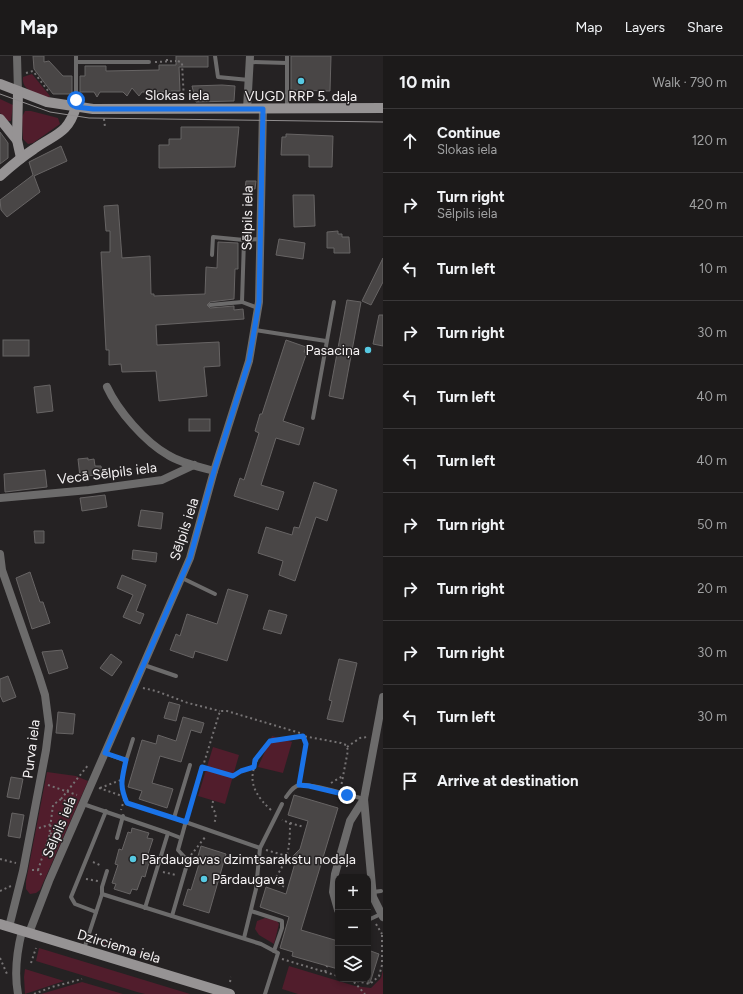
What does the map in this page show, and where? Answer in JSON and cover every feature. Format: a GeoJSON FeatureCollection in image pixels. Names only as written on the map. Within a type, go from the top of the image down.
{"type":"FeatureCollection","features":[{"type":"Feature","properties":{"kind":"street"},"geometry":{"type":"LineString","coordinates":[[17,56],[17,140],[21,158]]}},
{"type":"Feature","properties":{"kind":"street"},"geometry":{"type":"LineString","coordinates":[[247,109],[250,59]]}},
{"type":"Feature","properties":{"kind":"street","name":"Slokas iela"},"geometry":{"type":"LineString","coordinates":[[0,84],[47,102],[76,107],[103,109],[383,108]]}},
{"type":"Feature","properties":{"kind":"street"},"geometry":{"type":"LineString","coordinates":[[0,176],[21,158],[63,132],[69,125],[76,107]]}},
{"type":"Feature","properties":{"kind":"street","name":"Sēlpils iela"},"geometry":{"type":"LineString","coordinates":[[26,932],[34,917],[80,800],[104,755],[190,558],[214,471],[249,361],[258,308],[263,109]]}},
{"type":"Feature","properties":{"kind":"street"},"geometry":{"type":"LineString","coordinates":[[0,119],[17,140]]}},
{"type":"Feature","properties":{"kind":"street"},"geometry":{"type":"LineString","coordinates":[[107,387],[113,401],[122,412],[149,440],[168,456],[214,471]]}},
{"type":"Feature","properties":{"kind":"street","name":"Vecā Sēlpils iela"},"geometry":{"type":"LineString","coordinates":[[0,498],[89,490],[162,480],[194,465]]}},
{"type":"Feature","properties":{"kind":"street","name":"Purva iela"},"geometry":{"type":"LineString","coordinates":[[0,554],[2,570],[40,676],[48,714],[46,750],[24,864],[4,925]]}},
{"type":"Feature","properties":{"kind":"street"},"geometry":{"type":"LineString","coordinates":[[382,916],[373,892],[364,799],[383,697]]}},
{"type":"Feature","properties":{"kind":"street"},"geometry":{"type":"LineString","coordinates":[[335,899],[333,892],[334,874],[350,821],[364,799]]}},
{"type":"Feature","properties":{"kind":"street","name":"Dzirciema iela"},"geometry":{"type":"LineString","coordinates":[[4,925],[230,994]]}},
{"type":"Feature","properties":{"kind":"street"},"geometry":{"type":"LineString","coordinates":[[18,994],[16,984],[17,959],[26,932]]}},
{"type":"Feature","properties":{"kind":"lane"},"geometry":{"type":"LineString","coordinates":[[76,56],[76,107]]}},
{"type":"Feature","properties":{"kind":"lane"},"geometry":{"type":"LineString","coordinates":[[215,56],[218,76],[249,80]]}},
{"type":"Feature","properties":{"kind":"lane"},"geometry":{"type":"LineString","coordinates":[[287,56],[287,108]]}},
{"type":"Feature","properties":{"kind":"lane"},"geometry":{"type":"LineString","coordinates":[[250,59],[287,63]]}},
{"type":"Feature","properties":{"kind":"lane"},"geometry":{"type":"LineString","coordinates":[[76,62],[149,62]]}},
{"type":"Feature","properties":{"kind":"lane"},"geometry":{"type":"LineString","coordinates":[[212,255],[213,237],[244,240],[260,239]]}},
{"type":"Feature","properties":{"kind":"lane"},"geometry":{"type":"LineString","coordinates":[[242,302],[244,240]]}},
{"type":"Feature","properties":{"kind":"lane"},"geometry":{"type":"LineString","coordinates":[[210,304],[242,302],[258,308]]}},
{"type":"Feature","properties":{"kind":"lane"},"geometry":{"type":"LineString","coordinates":[[313,418],[334,302]]}},
{"type":"Feature","properties":{"kind":"lane"},"geometry":{"type":"LineString","coordinates":[[255,330],[326,341]]}},
{"type":"Feature","properties":{"kind":"lane"},"geometry":{"type":"LineString","coordinates":[[181,578],[215,594]]}},
{"type":"Feature","properties":{"kind":"lane"},"geometry":{"type":"LineString","coordinates":[[143,664],[176,676]]}},
{"type":"Feature","properties":{"kind":"lane"},"geometry":{"type":"LineString","coordinates":[[104,755],[126,760],[133,739]]}},
{"type":"Feature","properties":{"kind":"lane"},"geometry":{"type":"LineString","coordinates":[[190,764],[174,818],[260,848]]}},
{"type":"Feature","properties":{"kind":"lane"},"geometry":{"type":"LineString","coordinates":[[286,797],[292,789],[299,785],[364,799]]}},
{"type":"Feature","properties":{"kind":"lane"},"geometry":{"type":"LineString","coordinates":[[80,800],[181,838]]}},
{"type":"Feature","properties":{"kind":"lane"},"geometry":{"type":"LineString","coordinates":[[244,938],[257,880],[260,848],[282,804]]}},
{"type":"Feature","properties":{"kind":"lane"},"geometry":{"type":"LineString","coordinates":[[96,912],[79,906],[72,901],[71,897],[106,811]]}},
{"type":"Feature","properties":{"kind":"lane"},"geometry":{"type":"LineString","coordinates":[[116,838],[121,816]]}},
{"type":"Feature","properties":{"kind":"lane"},"geometry":{"type":"LineString","coordinates":[[172,916],[188,861],[178,850],[186,822]]}},
{"type":"Feature","properties":{"kind":"lane"},"geometry":{"type":"LineString","coordinates":[[145,908],[168,833]]}},
{"type":"Feature","properties":{"kind":"lane"},"geometry":{"type":"LineString","coordinates":[[84,950],[102,894],[103,883],[107,871]]}},
{"type":"Feature","properties":{"kind":"lane"},"geometry":{"type":"LineString","coordinates":[[373,892],[381,891]]}},
{"type":"Feature","properties":{"kind":"lane"},"geometry":{"type":"LineString","coordinates":[[102,894],[244,938],[261,944],[278,953],[265,994]]}},
{"type":"Feature","properties":{"kind":"lane"},"geometry":{"type":"LineString","coordinates":[[251,911],[282,921],[282,928],[274,951]]}},
{"type":"Feature","properties":{"kind":"lane"},"geometry":{"type":"LineString","coordinates":[[371,919],[382,916]]}},
{"type":"Feature","properties":{"kind":"path"},"geometry":{"type":"LineString","coordinates":[[167,56],[167,61]]}},
{"type":"Feature","properties":{"kind":"path"},"geometry":{"type":"LineString","coordinates":[[149,62],[177,61],[182,63],[185,103]]}},
{"type":"Feature","properties":{"kind":"path"},"geometry":{"type":"LineString","coordinates":[[23,74],[33,71],[52,96]]}},
{"type":"Feature","properties":{"kind":"path"},"geometry":{"type":"LineString","coordinates":[[142,688],[156,691],[188,703],[220,711],[227,711],[300,733],[306,744],[299,785]]}},
{"type":"Feature","properties":{"kind":"path"},"geometry":{"type":"LineString","coordinates":[[186,822],[220,711]]}},
{"type":"Feature","properties":{"kind":"path"},"geometry":{"type":"LineString","coordinates":[[347,747],[360,738],[375,734]]}},
{"type":"Feature","properties":{"kind":"path"},"geometry":{"type":"LineString","coordinates":[[304,827],[290,823],[276,816],[257,795],[252,779],[255,760],[270,741],[303,736],[341,743],[347,747]]}},
{"type":"Feature","properties":{"kind":"path"},"geometry":{"type":"LineString","coordinates":[[339,794],[348,750],[347,747]]}},
{"type":"Feature","properties":{"kind":"path"},"geometry":{"type":"LineString","coordinates":[[38,870],[49,837],[54,805],[61,799],[92,761],[104,755]]}},
{"type":"Feature","properties":{"kind":"path"},"geometry":{"type":"LineString","coordinates":[[126,760],[121,780],[121,790],[127,803],[174,818]]}},
{"type":"Feature","properties":{"kind":"path"},"geometry":{"type":"LineString","coordinates":[[202,767],[233,776],[241,771],[254,767]]}},
{"type":"Feature","properties":{"kind":"path"},"geometry":{"type":"LineString","coordinates":[[121,780],[99,788],[125,797]]}},
{"type":"Feature","properties":{"kind":"path"},"geometry":{"type":"LineString","coordinates":[[40,783],[66,792],[80,800],[76,805],[61,799]]}},
{"type":"Feature","properties":{"kind":"path"},"geometry":{"type":"LineString","coordinates":[[121,816],[125,797]]}},
{"type":"Feature","properties":{"kind":"path"},"geometry":{"type":"LineString","coordinates":[[188,861],[210,830],[216,817],[212,808],[213,800]]}},
{"type":"Feature","properties":{"kind":"path"},"geometry":{"type":"LineString","coordinates":[[274,882],[284,865],[290,847],[290,823]]}},
{"type":"Feature","properties":{"kind":"path"},"geometry":{"type":"LineString","coordinates":[[260,848],[287,856]]}},
{"type":"Feature","properties":{"kind":"path"},"geometry":{"type":"LineString","coordinates":[[0,859],[24,864]]}},
{"type":"Feature","properties":{"kind":"path"},"geometry":{"type":"LineString","coordinates":[[86,860],[105,867],[107,871]]}},
{"type":"Feature","properties":{"kind":"path"},"geometry":{"type":"LineString","coordinates":[[79,877],[103,883]]}},
{"type":"Feature","properties":{"kind":"path"},"geometry":{"type":"LineString","coordinates":[[257,880],[274,882],[285,887]]}},
{"type":"Feature","properties":{"kind":"path"},"geometry":{"type":"LineString","coordinates":[[359,982],[370,984],[379,976],[382,965],[383,934],[371,920]]}},
{"type":"Feature","properties":{"kind":"path"},"geometry":{"type":"LineString","coordinates":[[31,963],[36,948]]}},
{"type":"Feature","properties":{"kind":"path"},"geometry":{"type":"LineString","coordinates":[[276,958],[335,975]]}},
{"type":"Feature","properties":{"kind":"path"},"geometry":{"type":"LineString","coordinates":[[325,972],[327,966]]}},
{"type":"Feature","properties":{"kind":"path"},"geometry":{"type":"LineString","coordinates":[[230,982],[231,977]]}},
{"type":"Feature","properties":{"kind":"path"},"geometry":{"type":"LineString","coordinates":[[34,994],[52,987],[82,979]]}},
{"type":"Feature","properties":{"kind":"path"},"geometry":{"type":"LineString","coordinates":[[354,982],[365,994]]}},
{"type":"Feature","properties":{"kind":"shaded area"},"geometry":{"type":"Polygon","coordinates":[[[32,74],[50,96],[48,99],[27,89],[25,86],[23,77],[32,74]]]}},
{"type":"Feature","properties":{"kind":"shaded area"},"geometry":{"type":"Polygon","coordinates":[[[0,99],[13,105],[11,121],[7,121],[0,113],[0,99]]]}},
{"type":"Feature","properties":{"kind":"shaded area"},"geometry":{"type":"Polygon","coordinates":[[[25,111],[31,111],[58,118],[60,124],[33,143],[28,144],[23,139],[22,117],[25,111]]]}},
{"type":"Feature","properties":{"kind":"shaded area"},"geometry":{"type":"Polygon","coordinates":[[[272,736],[292,742],[283,773],[258,767],[272,736]]]}},
{"type":"Feature","properties":{"kind":"shaded area"},"geometry":{"type":"Polygon","coordinates":[[[213,747],[239,755],[225,804],[198,796],[213,747]]]}},
{"type":"Feature","properties":{"kind":"shaded area"},"geometry":{"type":"Polygon","coordinates":[[[47,772],[76,776],[88,781],[40,890],[36,893],[30,894],[26,889],[26,881],[47,772]]]}},
{"type":"Feature","properties":{"kind":"shaded area"},"geometry":{"type":"Polygon","coordinates":[[[265,918],[276,920],[279,924],[274,944],[259,935],[255,929],[257,921],[265,918]]]}},
{"type":"Feature","properties":{"kind":"shaded area"},"geometry":{"type":"Polygon","coordinates":[[[95,938],[162,959],[99,942],[95,938]]]}},
{"type":"Feature","properties":{"kind":"shaded area"},"geometry":{"type":"Polygon","coordinates":[[[39,948],[190,994],[145,994],[137,992],[36,961],[39,948]]]}},
{"type":"Feature","properties":{"kind":"shaded area"},"geometry":{"type":"Polygon","coordinates":[[[289,966],[335,980],[335,982],[371,988],[381,978],[383,970],[383,994],[298,994],[282,989],[289,966]]]}},
{"type":"Feature","properties":{"kind":"shaded area"},"geometry":{"type":"Polygon","coordinates":[[[25,969],[64,981],[25,994],[25,969]]]}},
{"type":"Feature","properties":{"kind":"shaded area"},"geometry":{"type":"Polygon","coordinates":[[[82,982],[123,994],[41,994],[82,982]]]}},
{"type":"Feature","properties":{"kind":"building"},"geometry":{"type":"Polygon","coordinates":[[[33,56],[44,56],[44,62],[49,61],[63,76],[72,76],[72,94],[53,94],[34,69],[33,56]]]}},
{"type":"Feature","properties":{"kind":"building"},"geometry":{"type":"Polygon","coordinates":[[[176,56],[208,56],[208,67],[179,67],[180,91],[171,91],[168,95],[165,92],[142,92],[139,96],[132,88],[127,96],[123,92],[100,92],[97,97],[94,92],[80,92],[80,76],[85,76],[85,66],[106,66],[106,71],[159,70],[159,65],[176,65],[176,56]]]}},
{"type":"Feature","properties":{"kind":"building"},"geometry":{"type":"Polygon","coordinates":[[[291,56],[331,56],[330,91],[291,90],[291,56]]]}},
{"type":"Feature","properties":{"kind":"building"},"geometry":{"type":"Polygon","coordinates":[[[192,86],[235,86],[234,101],[196,102],[192,86]]]}},
{"type":"Feature","properties":{"kind":"building"},"geometry":{"type":"Polygon","coordinates":[[[181,127],[239,127],[235,167],[159,168],[159,145],[169,145],[169,139],[181,139],[181,127]]]}},
{"type":"Feature","properties":{"kind":"building"},"geometry":{"type":"Polygon","coordinates":[[[0,132],[8,143],[8,158],[0,164],[0,132]]]}},
{"type":"Feature","properties":{"kind":"building"},"geometry":{"type":"Polygon","coordinates":[[[286,134],[333,136],[332,167],[309,167],[309,155],[281,155],[282,137],[286,137],[286,134]]]}},
{"type":"Feature","properties":{"kind":"building"},"geometry":{"type":"Polygon","coordinates":[[[61,146],[67,161],[34,176],[40,192],[7,217],[1,210],[0,200],[33,175],[29,162],[61,146]]]}},
{"type":"Feature","properties":{"kind":"building"},"geometry":{"type":"Polygon","coordinates":[[[246,181],[256,181],[255,189],[245,189],[246,181]]]}},
{"type":"Feature","properties":{"kind":"building"},"geometry":{"type":"Polygon","coordinates":[[[293,195],[314,195],[315,226],[294,227],[293,195]]]}},
{"type":"Feature","properties":{"kind":"building"},"geometry":{"type":"Polygon","coordinates":[[[118,205],[122,258],[150,256],[151,294],[154,294],[154,296],[205,294],[206,267],[217,268],[218,242],[238,243],[238,269],[235,269],[234,299],[210,302],[207,305],[210,308],[234,306],[234,310],[243,309],[244,319],[156,325],[157,345],[219,342],[220,366],[204,367],[207,396],[159,401],[156,371],[122,372],[121,364],[109,365],[109,350],[106,350],[101,252],[110,252],[110,231],[106,231],[104,206],[118,205]]]}},
{"type":"Feature","properties":{"kind":"building"},"geometry":{"type":"Polygon","coordinates":[[[338,231],[338,234],[342,234],[342,237],[349,237],[350,253],[334,253],[334,248],[327,248],[327,232],[338,231]]]}},
{"type":"Feature","properties":{"kind":"building"},"geometry":{"type":"Polygon","coordinates":[[[279,239],[305,243],[303,259],[276,255],[279,239]]]}},
{"type":"Feature","properties":{"kind":"building"},"geometry":{"type":"Polygon","coordinates":[[[383,258],[383,282],[371,305],[362,301],[383,258]]]}},
{"type":"Feature","properties":{"kind":"building"},"geometry":{"type":"Polygon","coordinates":[[[347,300],[361,302],[343,399],[329,396],[347,300]]]}},
{"type":"Feature","properties":{"kind":"building"},"geometry":{"type":"Polygon","coordinates":[[[379,315],[383,315],[383,346],[373,344],[379,315]]]}},
{"type":"Feature","properties":{"kind":"building"},"geometry":{"type":"Polygon","coordinates":[[[3,340],[29,340],[29,356],[3,356],[3,340]]]}},
{"type":"Feature","properties":{"kind":"building"},"geometry":{"type":"Polygon","coordinates":[[[286,340],[306,347],[304,352],[307,352],[283,421],[304,428],[299,445],[276,438],[261,485],[284,492],[278,510],[234,496],[240,478],[244,480],[259,433],[255,431],[260,414],[262,414],[286,340]]]}},
{"type":"Feature","properties":{"kind":"building"},"geometry":{"type":"Polygon","coordinates":[[[50,385],[53,411],[37,413],[34,387],[50,385]]]}},
{"type":"Feature","properties":{"kind":"building"},"geometry":{"type":"Polygon","coordinates":[[[189,419],[210,419],[210,431],[189,431],[189,419]]]}},
{"type":"Feature","properties":{"kind":"building"},"geometry":{"type":"Polygon","coordinates":[[[88,458],[88,460],[94,459],[95,466],[101,466],[102,474],[80,477],[78,459],[88,458]]]}},
{"type":"Feature","properties":{"kind":"building"},"geometry":{"type":"Polygon","coordinates":[[[45,470],[47,487],[5,492],[4,474],[45,470]]]}},
{"type":"Feature","properties":{"kind":"building"},"geometry":{"type":"Polygon","coordinates":[[[314,482],[337,490],[327,521],[316,517],[295,581],[279,575],[283,561],[258,553],[266,527],[292,535],[294,527],[299,528],[314,482]]]}},
{"type":"Feature","properties":{"kind":"building"},"geometry":{"type":"Polygon","coordinates":[[[105,495],[107,507],[82,511],[80,498],[105,495]]]}},
{"type":"Feature","properties":{"kind":"building"},"geometry":{"type":"Polygon","coordinates":[[[141,510],[163,513],[161,529],[138,526],[141,510]]]}},
{"type":"Feature","properties":{"kind":"building"},"geometry":{"type":"Polygon","coordinates":[[[34,531],[44,531],[44,543],[35,543],[34,531]]]}},
{"type":"Feature","properties":{"kind":"building"},"geometry":{"type":"Polygon","coordinates":[[[133,550],[157,553],[156,562],[132,559],[133,550]]]}},
{"type":"Feature","properties":{"kind":"building"},"geometry":{"type":"Polygon","coordinates":[[[30,572],[40,602],[43,602],[50,623],[32,629],[16,578],[30,572]]]}},
{"type":"Feature","properties":{"kind":"building"},"geometry":{"type":"Polygon","coordinates":[[[122,575],[146,585],[136,611],[144,614],[140,624],[123,617],[133,595],[117,588],[122,575]]]}},
{"type":"Feature","properties":{"kind":"building"},"geometry":{"type":"Polygon","coordinates":[[[228,589],[248,595],[227,661],[195,651],[193,658],[170,650],[176,634],[180,636],[187,614],[217,624],[228,589]]]}},
{"type":"Feature","properties":{"kind":"building"},"geometry":{"type":"Polygon","coordinates":[[[269,610],[287,615],[281,634],[263,629],[269,610]]]}},
{"type":"Feature","properties":{"kind":"building"},"geometry":{"type":"Polygon","coordinates":[[[62,650],[68,668],[49,674],[42,652],[62,650]]]}},
{"type":"Feature","properties":{"kind":"building"},"geometry":{"type":"Polygon","coordinates":[[[111,654],[122,662],[112,676],[100,668],[111,654]]]}},
{"type":"Feature","properties":{"kind":"building"},"geometry":{"type":"Polygon","coordinates":[[[339,659],[357,663],[343,722],[327,719],[332,701],[329,700],[339,659]]]}},
{"type":"Feature","properties":{"kind":"building"},"geometry":{"type":"Polygon","coordinates":[[[8,676],[16,697],[3,702],[0,695],[0,679],[8,676]]]}},
{"type":"Feature","properties":{"kind":"building"},"geometry":{"type":"Polygon","coordinates":[[[169,702],[180,705],[176,721],[164,718],[169,702]]]}},
{"type":"Feature","properties":{"kind":"building"},"geometry":{"type":"Polygon","coordinates":[[[58,712],[75,714],[73,734],[56,733],[58,712]]]}},
{"type":"Feature","properties":{"kind":"building"},"geometry":{"type":"Polygon","coordinates":[[[183,717],[204,723],[201,733],[191,730],[181,762],[160,756],[152,783],[173,789],[167,808],[139,799],[142,791],[128,787],[142,740],[156,744],[158,735],[176,741],[183,717]]]}},
{"type":"Feature","properties":{"kind":"building"},"geometry":{"type":"Polygon","coordinates":[[[11,777],[23,779],[19,799],[7,797],[11,777]]]}},
{"type":"Feature","properties":{"kind":"building"},"geometry":{"type":"Polygon","coordinates":[[[294,795],[338,808],[301,930],[335,940],[335,968],[292,956],[293,952],[280,948],[289,917],[260,907],[266,887],[286,894],[295,863],[292,857],[300,849],[308,821],[288,815],[294,795]]]}},
{"type":"Feature","properties":{"kind":"building"},"geometry":{"type":"Polygon","coordinates":[[[12,813],[24,815],[20,838],[8,836],[12,813]]]}},
{"type":"Feature","properties":{"kind":"building","name":"Pārdaugavas dzimtsarakstu nodaļa"},"geometry":{"type":"Polygon","coordinates":[[[132,828],[149,833],[147,838],[153,839],[148,854],[151,855],[145,877],[142,876],[137,890],[132,889],[130,894],[114,889],[116,884],[112,883],[118,865],[115,864],[119,849],[122,850],[128,832],[131,833],[132,828]]]}},
{"type":"Feature","properties":{"kind":"building"},"geometry":{"type":"Polygon","coordinates":[[[201,846],[226,854],[209,913],[183,905],[188,889],[191,890],[199,864],[196,863],[201,846]]]}},
{"type":"Feature","properties":{"kind":"building"},"geometry":{"type":"Polygon","coordinates":[[[371,951],[379,954],[371,980],[371,951]]]}},
{"type":"Feature","properties":{"kind":"tram line"},"geometry":{"type":"LineString","coordinates":[[0,94],[50,112],[89,118],[383,122]]}},
{"type":"Feature","properties":{"kind":"place","name":"VUGD RRP 5. daļa"},"geometry":{"type":"Point","coordinates":[301,81]}},
{"type":"Feature","properties":{"kind":"place","name":"Pasaciņa"},"geometry":{"type":"Point","coordinates":[368,350]}},
{"type":"Feature","properties":{"kind":"place","name":"Pārdaugavas dzimtsarakstu nodaļa"},"geometry":{"type":"Point","coordinates":[133,859]}},
{"type":"Feature","properties":{"kind":"place","name":"Pārdaugava"},"geometry":{"type":"Point","coordinates":[204,879]}},
{"type":"Feature","properties":{"kind":"route"},"geometry":{"type":"LineString","coordinates":[[76,100],[76,107],[93,109],[263,109],[259,302],[249,361],[233,416],[214,471],[210,493],[190,558],[105,753],[126,760],[121,780],[121,790],[127,803],[186,822],[202,767],[233,776],[241,771],[254,767],[255,760],[270,741],[303,736],[306,744],[299,785],[347,795]]}}]}
